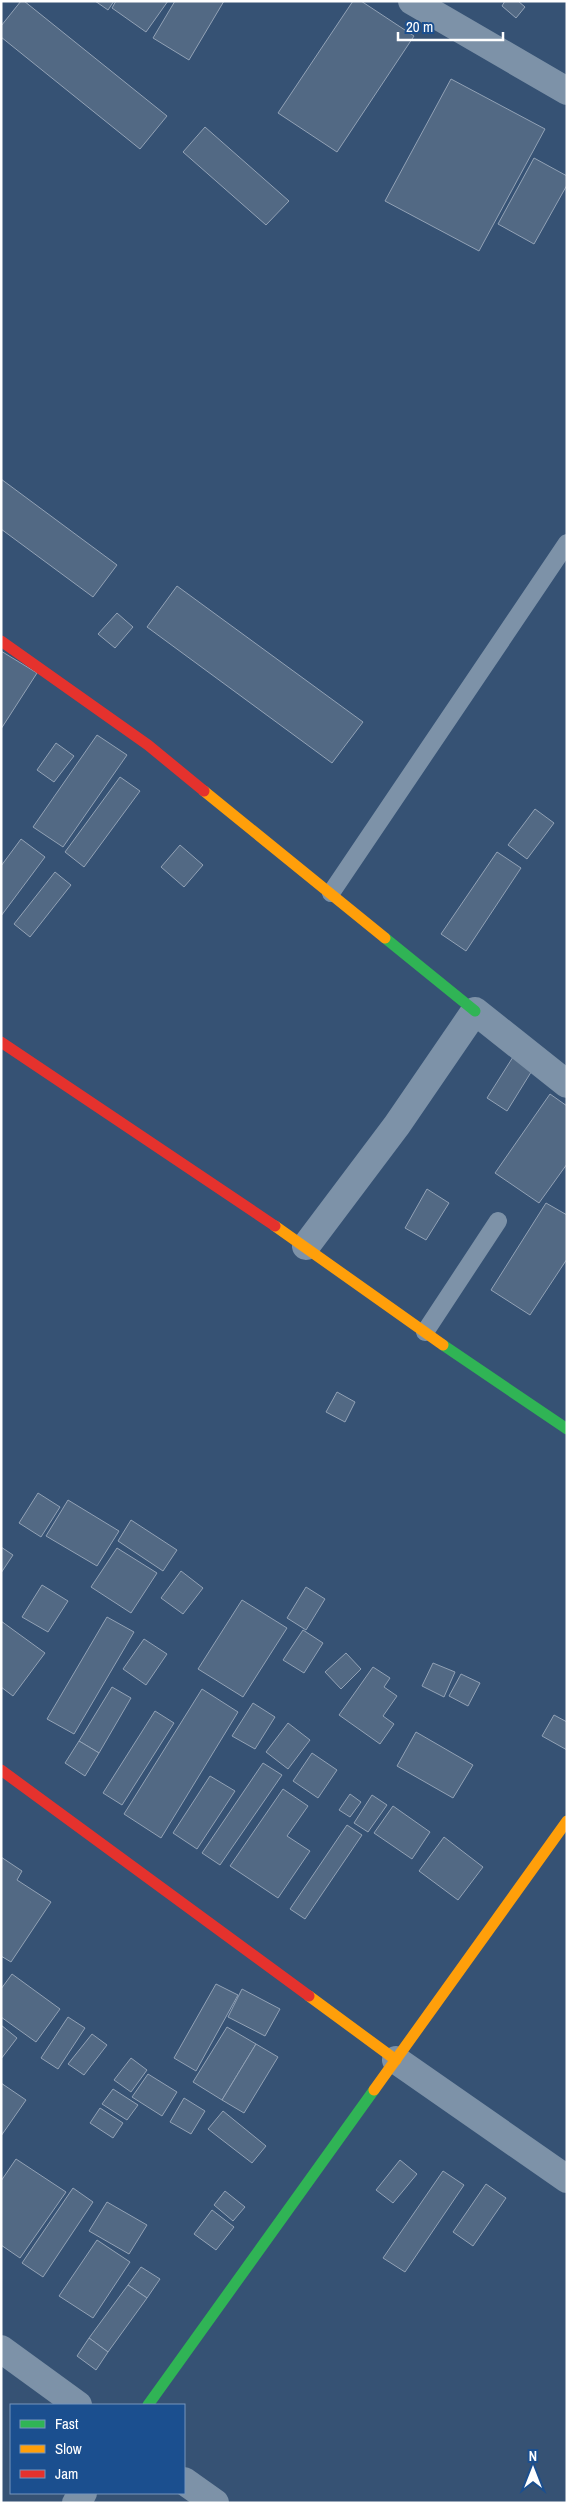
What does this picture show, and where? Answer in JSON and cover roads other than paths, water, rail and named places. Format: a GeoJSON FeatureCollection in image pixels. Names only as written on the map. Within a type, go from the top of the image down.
{"type":"FeatureCollection","features":[{"type":"Feature","properties":{"kind":"street"},"geometry":{"type":"LineString","coordinates":[[412,1],[567,91]]}},
{"type":"Feature","properties":{"kind":"street"},"geometry":{"type":"LineString","coordinates":[[1,642],[148,745],[567,1084]]}},
{"type":"Feature","properties":{"kind":"street"},"geometry":{"type":"LineString","coordinates":[[306,1246],[397,1124],[476,1011]]}},
{"type":"Feature","properties":{"kind":"street"},"geometry":{"type":"LineString","coordinates":[[1,1042],[306,1246],[425,1332],[567,1429]]}},
{"type":"Feature","properties":{"kind":"street"},"geometry":{"type":"LineString","coordinates":[[1,1770],[396,2060],[567,2179]]}},
{"type":"Feature","properties":{"kind":"street"},"geometry":{"type":"LineString","coordinates":[[149,2404],[567,1821]]}},
{"type":"Feature","properties":{"kind":"street"},"geometry":{"type":"LineString","coordinates":[[1,2349],[77,2404]]}},
{"type":"Feature","properties":{"kind":"street"},"geometry":{"type":"LineString","coordinates":[[185,2482],[215,2503]]}},
{"type":"Feature","properties":{"kind":"lane"},"geometry":{"type":"LineString","coordinates":[[331,893],[567,543]]}},
{"type":"Feature","properties":{"kind":"lane"},"geometry":{"type":"LineString","coordinates":[[425,1332],[498,1221]]}}]}
